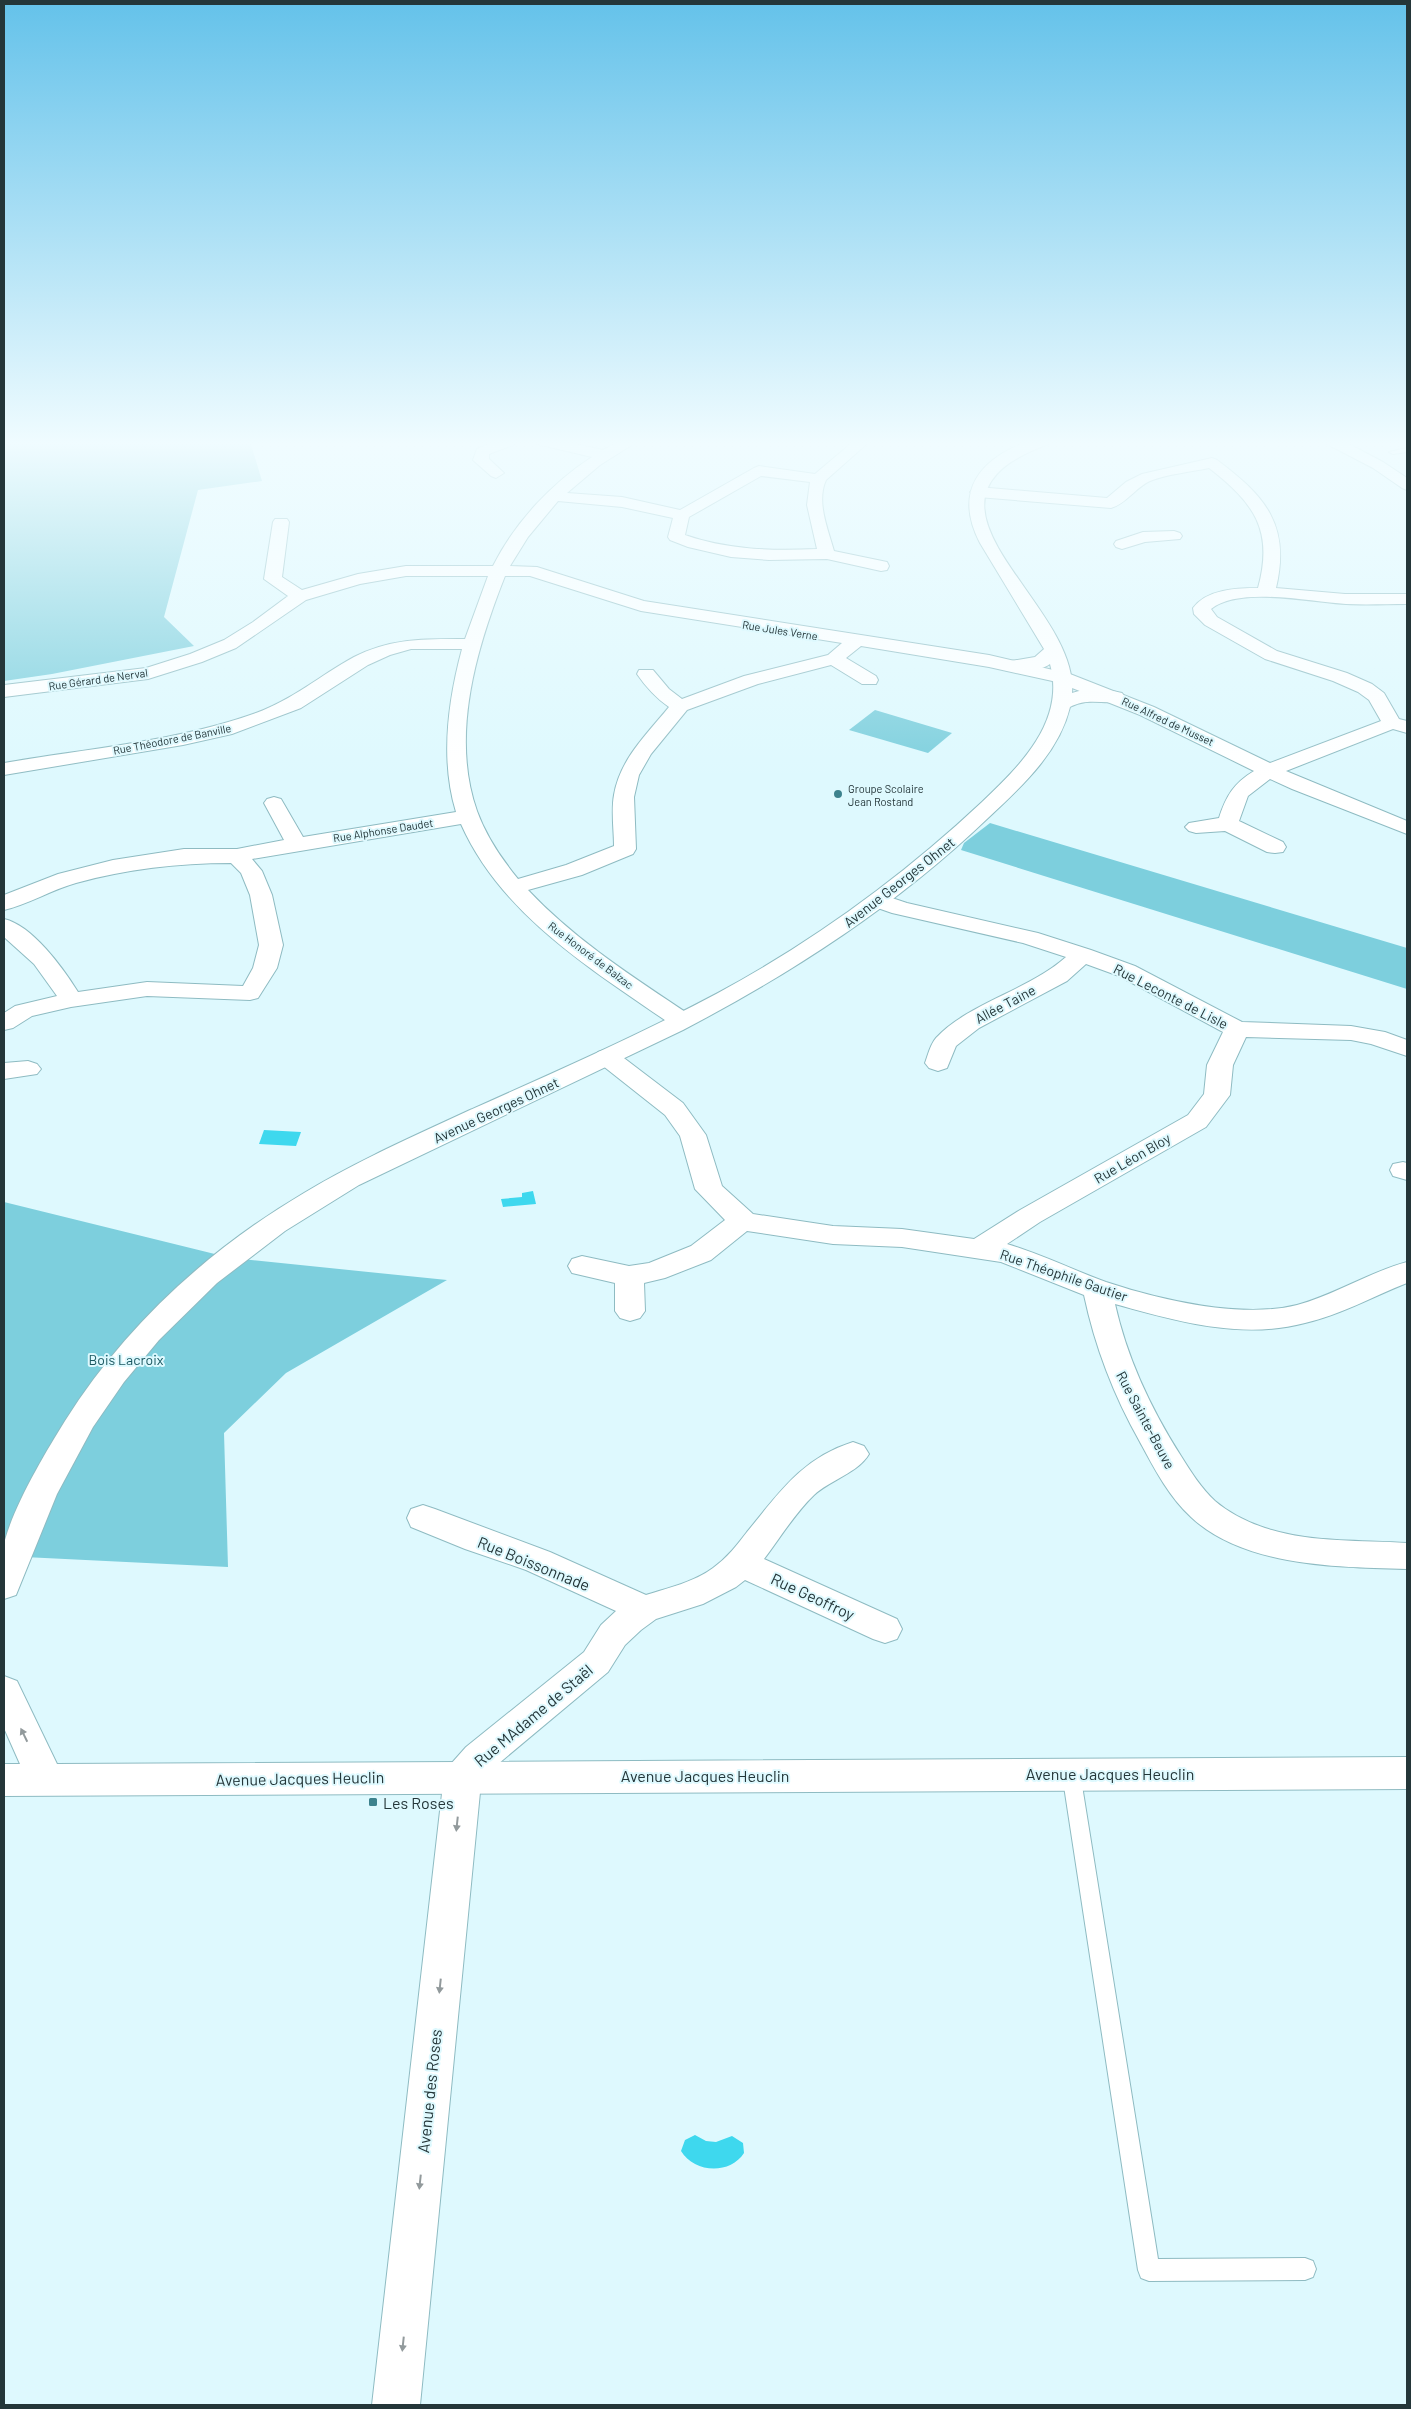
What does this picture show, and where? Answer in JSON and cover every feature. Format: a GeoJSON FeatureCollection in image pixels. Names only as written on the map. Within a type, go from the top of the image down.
{"type":"FeatureCollection","features":[{"type":"Feature","properties":{"kind":"street"},"geometry":{"type":"LineString","coordinates":[[277,553],[273,579],[300,596]]}},
{"type":"Feature","properties":{"kind":"street","name":"Rue Honoré de Balzac"},"geometry":{"type":"LineString","coordinates":[[508,553],[472,644],[458,722],[460,777],[469,816],[492,859],[536,912],[566,939],[681,1020]]}},
{"type":"Feature","properties":{"kind":"street"},"geometry":{"type":"LineString","coordinates":[[745,553],[787,556],[827,554],[881,566]]}},
{"type":"Feature","properties":{"kind":"street","name":"Avenue Georges Ohnet"},"geometry":{"type":"LineString","coordinates":[[4,1586],[43,1489],[79,1425],[130,1355],[159,1322],[204,1278],[278,1222],[344,1182],[607,1057],[780,967],[880,901],[962,832],[1031,763],[1051,736],[1064,690],[1063,678],[1054,650],[1046,634],[996,553]]}},
{"type":"Feature","properties":{"kind":"street"},"geometry":{"type":"LineString","coordinates":[[1266,592],[1272,553]]}},
{"type":"Feature","properties":{"kind":"street","name":"Rue Gérard de Nerval"},"geometry":{"type":"LineString","coordinates":[[4,691],[148,673],[196,658],[230,644],[259,626],[282,606],[300,596],[358,579],[406,571],[500,570]]}},
{"type":"Feature","properties":{"kind":"street","name":"Rue Jules Verne"},"geometry":{"type":"LineString","coordinates":[[500,570],[535,572],[591,592],[640,606],[1012,666],[1063,678]]}},
{"type":"Feature","properties":{"kind":"street"},"geometry":{"type":"LineString","coordinates":[[1228,824],[1234,800],[1239,793],[1270,770],[1400,725],[1377,697],[1365,688],[1340,677],[1271,656],[1203,614],[1202,608],[1204,603],[1214,599],[1266,592],[1346,599],[1407,598]]}},
{"type":"Feature","properties":{"kind":"street"},"geometry":{"type":"LineString","coordinates":[[514,887],[574,870],[625,849],[624,797],[629,775],[642,752],[680,706],[751,680],[834,659],[856,641]]}},
{"type":"Feature","properties":{"kind":"street","name":"Rue Théodore de Banville"},"geometry":{"type":"LineString","coordinates":[[4,769],[160,744],[225,730],[264,717],[294,704],[361,661],[384,651],[411,644],[472,644]]}},
{"type":"Feature","properties":{"kind":"street"},"geometry":{"type":"LineString","coordinates":[[1012,666],[1040,662],[1054,650]]}},
{"type":"Feature","properties":{"kind":"street"},"geometry":{"type":"LineString","coordinates":[[834,659],[869,680]]}},
{"type":"Feature","properties":{"kind":"street"},"geometry":{"type":"LineString","coordinates":[[646,674],[662,693],[680,706]]}},
{"type":"Feature","properties":{"kind":"street","name":"Rue Alfred de Musset"},"geometry":{"type":"LineString","coordinates":[[1063,678],[1115,697],[1356,810],[1407,828]]}},
{"type":"Feature","properties":{"kind":"street"},"geometry":{"type":"LineString","coordinates":[[1061,704],[1075,696],[1084,694],[1115,697]]}},
{"type":"Feature","properties":{"kind":"street"},"geometry":{"type":"LineString","coordinates":[[274,803],[297,844]]}},
{"type":"Feature","properties":{"kind":"street","name":"Rue Alphonse Daudet"},"geometry":{"type":"LineString","coordinates":[[4,903],[66,879],[113,867],[184,856],[237,856],[297,844],[469,816]]}},
{"type":"Feature","properties":{"kind":"street"},"geometry":{"type":"LineString","coordinates":[[1196,827],[1228,824],[1275,847]]}},
{"type":"Feature","properties":{"kind":"street"},"geometry":{"type":"LineString","coordinates":[[4,1023],[24,1011],[71,1000],[147,990],[250,994],[265,968],[271,945],[261,895],[251,872],[237,856]]}},
{"type":"Feature","properties":{"kind":"street","name":"Rue Leconte de Lisle"},"geometry":{"type":"LineString","coordinates":[[880,901],[900,908],[1030,938],[1084,955],[1127,971],[1237,1029],[1351,1033],[1376,1037],[1407,1049]]}},
{"type":"Feature","properties":{"kind":"street"},"geometry":{"type":"LineString","coordinates":[[4,926],[30,946],[53,969],[71,1000]]}},
{"type":"Feature","properties":{"kind":"street","name":"Allée Taine"},"geometry":{"type":"LineString","coordinates":[[938,1063],[945,1042],[970,1023],[1060,976],[1084,955]]}},
{"type":"Feature","properties":{"kind":"street","name":"Rue Léon Bloy"},"geometry":{"type":"LineString","coordinates":[[981,1248],[1030,1216],[1197,1121],[1217,1095],[1220,1065],[1237,1029]]}},
{"type":"Feature","properties":{"kind":"street","name":"Rue Théophile Gautier"},"geometry":{"type":"LineString","coordinates":[[607,1057],[656,1094],[683,1120],[692,1135],[710,1189],[726,1207],[743,1220],[759,1225],[833,1236],[902,1238],[981,1248],[1037,1264],[1097,1290],[1162,1307],[1215,1318],[1272,1319],[1303,1314],[1407,1272]]}},
{"type":"Feature","properties":{"kind":"street"},"geometry":{"type":"LineString","coordinates":[[582,1266],[629,1276],[656,1271],[701,1253],[743,1220]]}},
{"type":"Feature","properties":{"kind":"street"},"geometry":{"type":"LineString","coordinates":[[629,1276],[630,1311]]}},
{"type":"Feature","properties":{"kind":"street","name":"Rue Sainte-Beuve"},"geometry":{"type":"LineString","coordinates":[[1097,1290],[1104,1328],[1133,1402],[1156,1444],[1187,1492],[1208,1514],[1237,1532],[1290,1548],[1407,1556]]}},
{"type":"Feature","properties":{"kind":"street","name":"Rue MAdame de Staël"},"geometry":{"type":"LineString","coordinates":[[463,1776],[479,1758],[596,1662],[613,1635],[644,1609],[699,1590],[724,1578],[741,1564],[802,1487],[819,1474],[853,1454]]}},
{"type":"Feature","properties":{"kind":"street","name":"Rue Boissonnade"},"geometry":{"type":"LineString","coordinates":[[423,1518],[477,1540],[538,1561],[644,1609]]}},
{"type":"Feature","properties":{"kind":"street","name":"Rue Geoffroy"},"geometry":{"type":"LineString","coordinates":[[741,1564],[885,1629]]}},
{"type":"Feature","properties":{"kind":"street"},"geometry":{"type":"LineString","coordinates":[[4,1691],[46,1779]]}},
{"type":"Feature","properties":{"kind":"street","name":"Avenue Jacques Heuclin"},"geometry":{"type":"LineString","coordinates":[[4,1780],[463,1776],[1407,1773]]}},
{"type":"Feature","properties":{"kind":"street","name":"Avenue des Roses"},"geometry":{"type":"LineString","coordinates":[[396,2405],[463,1776]]}},
{"type":"Feature","properties":{"kind":"lane"},"geometry":{"type":"LineString","coordinates":[[1071,1773],[1149,2270],[1305,2269]]}},
{"type":"Feature","properties":{"kind":"green space"},"geometry":{"type":"Polygon","coordinates":[[[4,553],[181,553],[164,617],[194,646],[52,674],[4,681],[4,553]]]}},
{"type":"Feature","properties":{"kind":"green space"},"geometry":{"type":"Polygon","coordinates":[[[875,710],[952,733],[928,753],[849,730],[875,710]]]}},
{"type":"Feature","properties":{"kind":"green space"},"geometry":{"type":"Polygon","coordinates":[[[990,823],[1407,948],[1407,989],[961,850],[964,843],[990,823]]]}},
{"type":"Feature","properties":{"kind":"green space","name":"Bois Lacroix"},"geometry":{"type":"Polygon","coordinates":[[[4,1202],[231,1258],[447,1280],[286,1373],[224,1433],[228,1567],[4,1556],[4,1202]]]}},
{"type":"Feature","properties":{"kind":"shaded area"},"geometry":{"type":"Polygon","coordinates":[[[264,1130],[301,1132],[296,1146],[259,1144],[264,1130]]]}},
{"type":"Feature","properties":{"kind":"shaded area"},"geometry":{"type":"Polygon","coordinates":[[[533,1191],[536,1204],[503,1207],[501,1199],[522,1197],[522,1193],[533,1191]]]}},
{"type":"Feature","properties":{"kind":"shaded area"},"geometry":{"type":"Polygon","coordinates":[[[695,2135],[706,2141],[716,2142],[732,2136],[743,2143],[744,2153],[738,2160],[721,2168],[703,2167],[694,2164],[681,2151],[685,2140],[695,2135]]]}},
{"type":"Feature","properties":{"kind":"place","name":"Groupe Scolaire Jean Rostand"},"geometry":{"type":"Point","coordinates":[838,794]}},
{"type":"Feature","properties":{"kind":"place","name":"Les Roses"},"geometry":{"type":"Point","coordinates":[373,1802]}}]}
